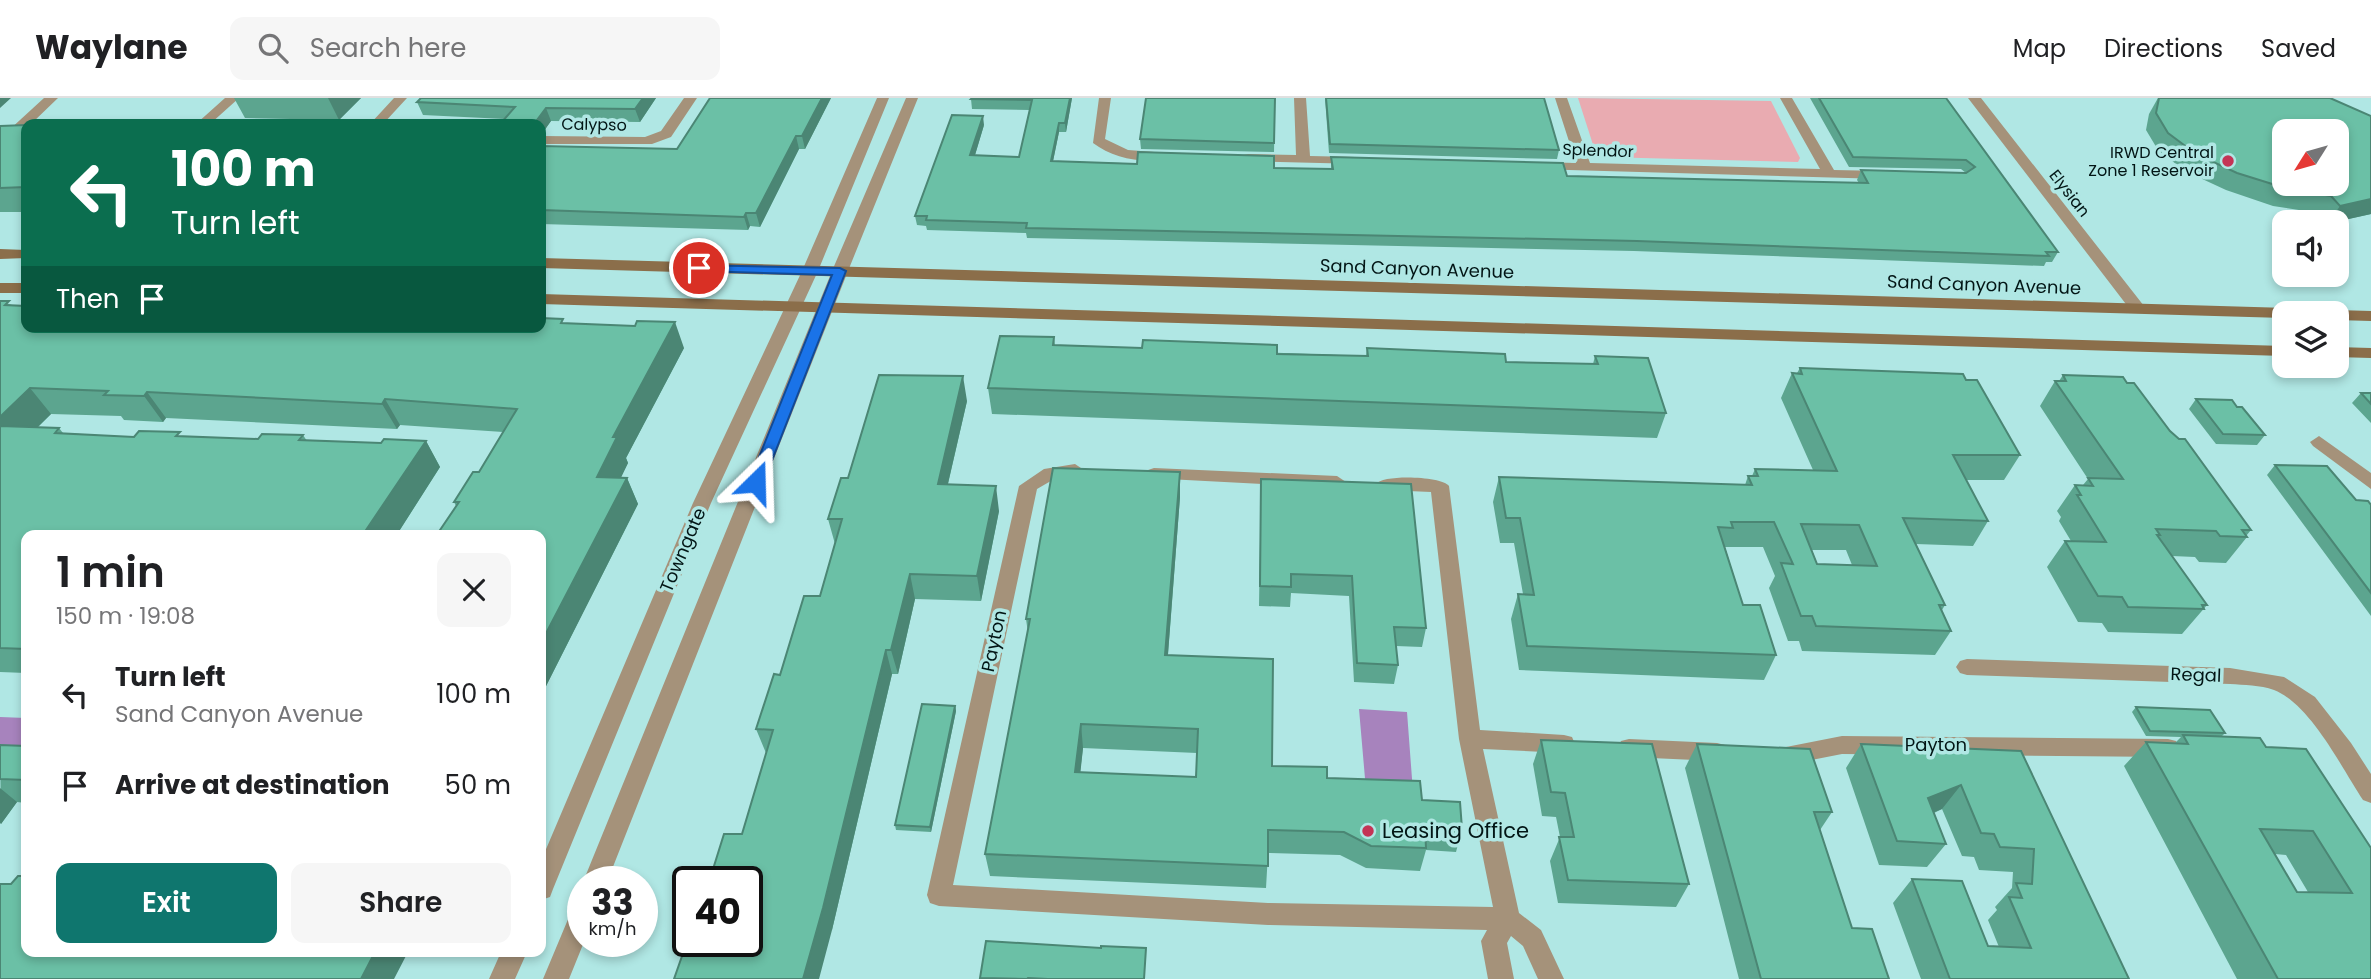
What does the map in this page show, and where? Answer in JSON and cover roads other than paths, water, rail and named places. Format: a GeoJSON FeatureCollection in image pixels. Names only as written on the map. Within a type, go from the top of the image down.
{"type":"FeatureCollection","features":[{"type":"Feature","properties":{"kind":"main road"},"geometry":{"type":"LineString","coordinates":[[0,254],[21,254]]}},
{"type":"Feature","properties":{"kind":"main road","name":"Sand Canyon Avenue"},"geometry":{"type":"LineString","coordinates":[[546,264],[2272,312]]}},
{"type":"Feature","properties":{"kind":"main road"},"geometry":{"type":"LineString","coordinates":[[0,288],[21,288]]}},
{"type":"Feature","properties":{"kind":"main road"},"geometry":{"type":"LineString","coordinates":[[546,299],[2272,351]]}},
{"type":"Feature","properties":{"kind":"main road"},"geometry":{"type":"LineString","coordinates":[[2349,315],[2371,316]]}},
{"type":"Feature","properties":{"kind":"main road"},"geometry":{"type":"LineString","coordinates":[[2349,352],[2371,353]]}},
{"type":"Feature","properties":{"kind":"street"},"geometry":{"type":"LineString","coordinates":[[30,119],[52,98]]}},
{"type":"Feature","properties":{"kind":"street"},"geometry":{"type":"LineString","coordinates":[[208,119],[233,98]]}},
{"type":"Feature","properties":{"kind":"street"},"geometry":{"type":"LineString","coordinates":[[381,119],[401,98]]}},
{"type":"Feature","properties":{"kind":"street","name":"Calypso"},"geometry":{"type":"LineString","coordinates":[[546,140],[647,141],[666,134],[691,98]]}},
{"type":"Feature","properties":{"kind":"street","name":"Towngate"},"geometry":{"type":"LineString","coordinates":[[546,877],[702,503],[810,271],[883,98]]}},
{"type":"Feature","properties":{"kind":"street"},"geometry":{"type":"LineString","coordinates":[[601,866],[912,98]]}},
{"type":"Feature","properties":{"kind":"street"},"geometry":{"type":"LineString","coordinates":[[1105,98],[1098,140],[1110,150],[1132,155],[1174,157]]}},
{"type":"Feature","properties":{"kind":"street"},"geometry":{"type":"LineString","coordinates":[[1300,98],[1303,160]]}},
{"type":"Feature","properties":{"kind":"street"},"geometry":{"type":"LineString","coordinates":[[1561,98],[1584,167]]}},
{"type":"Feature","properties":{"kind":"street"},"geometry":{"type":"LineString","coordinates":[[1786,98],[1829,173]]}},
{"type":"Feature","properties":{"kind":"street","name":"Elysian"},"geometry":{"type":"LineString","coordinates":[[1974,98],[2138,309]]}},
{"type":"Feature","properties":{"kind":"street"},"geometry":{"type":"LineString","coordinates":[[1228,158],[1364,161]]}},
{"type":"Feature","properties":{"kind":"street","name":"Splendor"},"geometry":{"type":"LineString","coordinates":[[1527,166],[1903,175]]}},
{"type":"Feature","properties":{"kind":"street"},"geometry":{"type":"LineString","coordinates":[[2319,442],[2371,483]]}},
{"type":"Feature","properties":{"kind":"street","name":"Payton"},"geometry":{"type":"LineString","coordinates":[[1102,471],[1060,470],[1041,476],[1028,486],[939,895],[1268,914],[1508,919]]}},
{"type":"Feature","properties":{"kind":"street"},"geometry":{"type":"LineString","coordinates":[[1129,473],[1440,486],[1470,739],[1508,919],[1532,938],[1551,979]]}},
{"type":"Feature","properties":{"kind":"street","name":"Regal"},"geometry":{"type":"LineString","coordinates":[[1967,667],[2230,676],[2257,678],[2284,686],[2307,701],[2371,793]]}},
{"type":"Feature","properties":{"kind":"street"},"geometry":{"type":"LineString","coordinates":[[1470,739],[1737,754]]}},
{"type":"Feature","properties":{"kind":"street","name":"Payton"},"geometry":{"type":"LineString","coordinates":[[1763,755],[1789,756],[1842,745],[2082,744],[2193,749]]}},
{"type":"Feature","properties":{"kind":"street"},"geometry":{"type":"LineString","coordinates":[[1501,979],[1494,941],[1508,919]]}},
{"type":"Feature","properties":{"kind":"street"},"geometry":{"type":"LineString","coordinates":[[556,979],[567,952]]}},
{"type":"Feature","properties":{"kind":"street"},"geometry":{"type":"LineString","coordinates":[[502,979],[512,957]]}},
{"type":"Feature","properties":{"kind":"place","name":"IRWD Central Zone 1 Reservoir"},"geometry":{"type":"Point","coordinates":[2228,161]}},
{"type":"Feature","properties":{"kind":"place","name":"Leasing Office"},"geometry":{"type":"Point","coordinates":[1368,831]}}]}
